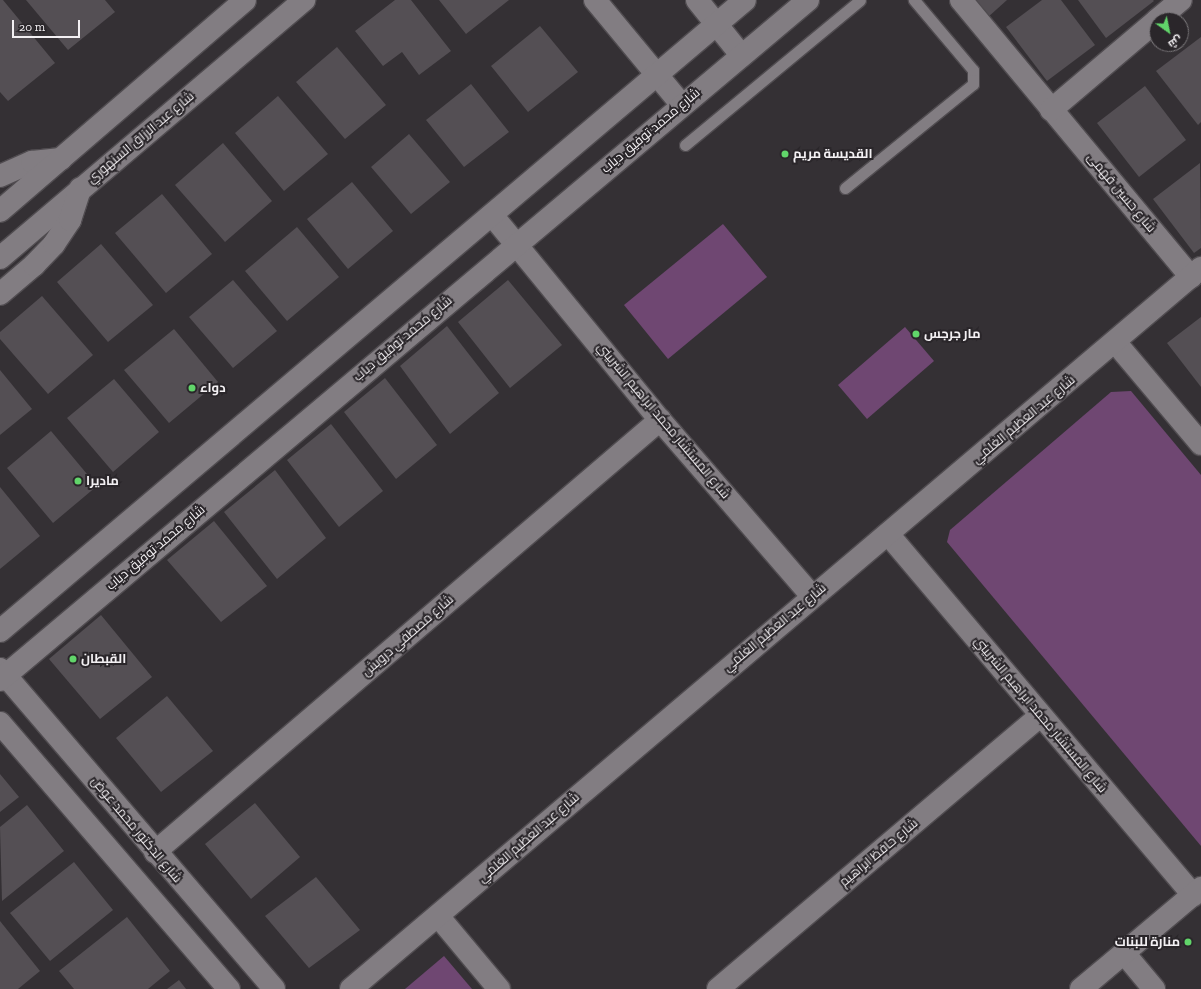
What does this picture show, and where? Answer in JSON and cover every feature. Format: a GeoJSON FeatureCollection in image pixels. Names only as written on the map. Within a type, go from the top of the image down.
{"type":"FeatureCollection","features":[{"type":"Feature","properties":{"kind":"street"},"geometry":{"type":"LineString","coordinates":[[0,211],[246,0]]}},
{"type":"Feature","properties":{"kind":"street","name":"شارع عبد الرزاق السنهوري"},"geometry":{"type":"LineString","coordinates":[[0,294],[34,265],[54,244],[70,220],[80,189],[304,0]]}},
{"type":"Feature","properties":{"kind":"street"},"geometry":{"type":"LineString","coordinates":[[595,0],[682,105]]}},
{"type":"Feature","properties":{"kind":"street"},"geometry":{"type":"LineString","coordinates":[[697,0],[742,55]]}},
{"type":"Feature","properties":{"kind":"street"},"geometry":{"type":"LineString","coordinates":[[0,631],[745,0]]}},
{"type":"Feature","properties":{"kind":"street","name":"شارع محمد توفيق دياب"},"geometry":{"type":"LineString","coordinates":[[2,674],[808,0]]}},
{"type":"Feature","properties":{"kind":"street","name":"شارع حسين فهمى"},"geometry":{"type":"LineString","coordinates":[[961,0],[1051,110],[1196,272]]}},
{"type":"Feature","properties":{"kind":"street"},"geometry":{"type":"LineString","coordinates":[[1167,12],[1181,0]]}},
{"type":"Feature","properties":{"kind":"street"},"geometry":{"type":"LineString","coordinates":[[1051,110],[1149,27]]}},
{"type":"Feature","properties":{"kind":"street"},"geometry":{"type":"LineString","coordinates":[[0,176],[32,162],[60,159]]}},
{"type":"Feature","properties":{"kind":"street"},"geometry":{"type":"LineString","coordinates":[[0,258],[80,189]]}},
{"type":"Feature","properties":{"kind":"street","name":"شارع المستشار محمد ابراهيم الشربيني"},"geometry":{"type":"LineString","coordinates":[[492,215],[660,420],[812,596]]}},
{"type":"Feature","properties":{"kind":"street","name":"شارع عبد العظيم الغلمي"},"geometry":{"type":"LineString","coordinates":[[351,989],[812,596],[1116,343],[1196,272]]}},
{"type":"Feature","properties":{"kind":"street"},"geometry":{"type":"LineString","coordinates":[[1116,343],[1201,444]]}},
{"type":"Feature","properties":{"kind":"street","name":"شارع مصطفي درويش"},"geometry":{"type":"LineString","coordinates":[[155,852],[660,420]]}},
{"type":"Feature","properties":{"kind":"street","name":"شارع المستشار محمد ابراهيم الشربيني"},"geometry":{"type":"LineString","coordinates":[[888,534],[1040,716],[1197,892]]}},
{"type":"Feature","properties":{"kind":"street","name":"شارع الدكتور محمد عوض"},"geometry":{"type":"LineString","coordinates":[[2,674],[274,989]]}},
{"type":"Feature","properties":{"kind":"street","name":"شارع حافظ ابراهيم"},"geometry":{"type":"LineString","coordinates":[[718,989],[1040,716]]}},
{"type":"Feature","properties":{"kind":"street"},"geometry":{"type":"LineString","coordinates":[[0,723],[229,989]]}},
{"type":"Feature","properties":{"kind":"street"},"geometry":{"type":"LineString","coordinates":[[1081,989],[1197,892]]}},
{"type":"Feature","properties":{"kind":"street"},"geometry":{"type":"LineString","coordinates":[[438,916],[498,989]]}},
{"type":"Feature","properties":{"kind":"street"},"geometry":{"type":"LineString","coordinates":[[1124,953],[1154,989]]}},
{"type":"Feature","properties":{"kind":"lane"},"geometry":{"type":"LineString","coordinates":[[685,145],[860,0]]}},
{"type":"Feature","properties":{"kind":"lane"},"geometry":{"type":"LineString","coordinates":[[845,188],[973,84],[973,70],[914,0]]}},
{"type":"Feature","properties":{"kind":"shaded area"},"geometry":{"type":"Polygon","coordinates":[[[723,224],[767,277],[668,359],[624,305],[723,224]]]}},
{"type":"Feature","properties":{"kind":"shaded area"},"geometry":{"type":"Polygon","coordinates":[[[905,327],[934,361],[867,419],[838,385],[905,327]]]}},
{"type":"Feature","properties":{"kind":"shaded area"},"geometry":{"type":"Polygon","coordinates":[[[1131,391],[1201,475],[1201,846],[947,542],[950,530],[1111,392],[1131,391]]]}},
{"type":"Feature","properties":{"kind":"shaded area"},"geometry":{"type":"Polygon","coordinates":[[[444,956],[472,989],[405,989],[444,956]]]}},
{"type":"Feature","properties":{"kind":"building"},"geometry":{"type":"Polygon","coordinates":[[[0,0],[3,0],[55,63],[8,101],[0,92],[0,0]]]}},
{"type":"Feature","properties":{"kind":"building"},"geometry":{"type":"Polygon","coordinates":[[[26,0],[105,0],[115,12],[68,50],[26,0]]]}},
{"type":"Feature","properties":{"kind":"building"},"geometry":{"type":"Polygon","coordinates":[[[395,0],[411,0],[451,51],[419,75],[402,52],[383,66],[355,31],[395,0]]]}},
{"type":"Feature","properties":{"kind":"building"},"geometry":{"type":"Polygon","coordinates":[[[439,0],[509,0],[466,34],[439,0]]]}},
{"type":"Feature","properties":{"kind":"building"},"geometry":{"type":"Polygon","coordinates":[[[972,0],[1007,0],[987,18],[972,0]]]}},
{"type":"Feature","properties":{"kind":"building"},"geometry":{"type":"Polygon","coordinates":[[[1042,0],[1061,0],[1095,45],[1047,81],[1006,27],[1042,0]]]}},
{"type":"Feature","properties":{"kind":"building"},"geometry":{"type":"Polygon","coordinates":[[[1078,0],[1153,0],[1154,1],[1106,38],[1078,0]]]}},
{"type":"Feature","properties":{"kind":"building"},"geometry":{"type":"Polygon","coordinates":[[[540,26],[578,72],[528,112],[491,66],[540,26]]]}},
{"type":"Feature","properties":{"kind":"building"},"geometry":{"type":"Polygon","coordinates":[[[1201,37],[1201,122],[1198,125],[1156,71],[1181,52],[1189,52],[1189,46],[1201,37]]]}},
{"type":"Feature","properties":{"kind":"building"},"geometry":{"type":"Polygon","coordinates":[[[337,47],[386,105],[345,139],[296,82],[337,47]]]}},
{"type":"Feature","properties":{"kind":"building"},"geometry":{"type":"Polygon","coordinates":[[[471,84],[509,132],[464,167],[426,120],[471,84]]]}},
{"type":"Feature","properties":{"kind":"building"},"geometry":{"type":"Polygon","coordinates":[[[1145,86],[1186,140],[1139,177],[1097,123],[1145,86]]]}},
{"type":"Feature","properties":{"kind":"building"},"geometry":{"type":"Polygon","coordinates":[[[278,96],[328,154],[284,191],[235,133],[278,96]]]}},
{"type":"Feature","properties":{"kind":"building"},"geometry":{"type":"Polygon","coordinates":[[[409,134],[450,182],[411,214],[371,167],[409,134]]]}},
{"type":"Feature","properties":{"kind":"building"},"geometry":{"type":"Polygon","coordinates":[[[223,143],[272,201],[225,242],[175,185],[223,143]]]}},
{"type":"Feature","properties":{"kind":"building"},"geometry":{"type":"Polygon","coordinates":[[[1200,163],[1201,248],[1194,253],[1153,199],[1200,163]]]}},
{"type":"Feature","properties":{"kind":"building"},"geometry":{"type":"Polygon","coordinates":[[[352,182],[393,231],[348,269],[307,219],[352,182]]]}},
{"type":"Feature","properties":{"kind":"building"},"geometry":{"type":"Polygon","coordinates":[[[162,194],[212,254],[166,293],[115,233],[162,194]]]}},
{"type":"Feature","properties":{"kind":"building"},"geometry":{"type":"Polygon","coordinates":[[[297,227],[339,277],[287,321],[245,271],[297,227]]]}},
{"type":"Feature","properties":{"kind":"building"},"geometry":{"type":"Polygon","coordinates":[[[101,244],[153,305],[108,342],[57,282],[101,244]]]}},
{"type":"Feature","properties":{"kind":"building"},"geometry":{"type":"Polygon","coordinates":[[[233,280],[277,331],[233,368],[189,317],[233,280]]]}},
{"type":"Feature","properties":{"kind":"building"},"geometry":{"type":"Polygon","coordinates":[[[508,280],[562,345],[510,388],[458,322],[508,280]]]}},
{"type":"Feature","properties":{"kind":"building"},"geometry":{"type":"Polygon","coordinates":[[[42,296],[93,355],[48,394],[0,339],[0,332],[42,296]]]}},
{"type":"Feature","properties":{"kind":"building"},"geometry":{"type":"Polygon","coordinates":[[[1201,317],[1201,387],[1167,343],[1201,317]]]}},
{"type":"Feature","properties":{"kind":"building"},"geometry":{"type":"Polygon","coordinates":[[[447,326],[499,393],[450,434],[400,366],[447,326]]]}},
{"type":"Feature","properties":{"kind":"building"},"geometry":{"type":"Polygon","coordinates":[[[174,329],[218,382],[169,423],[124,370],[174,329]]]}},
{"type":"Feature","properties":{"kind":"building"},"geometry":{"type":"Polygon","coordinates":[[[0,370],[32,409],[0,435],[0,370]]]}},
{"type":"Feature","properties":{"kind":"building"},"geometry":{"type":"Polygon","coordinates":[[[385,378],[437,445],[396,479],[344,412],[385,378]]]}},
{"type":"Feature","properties":{"kind":"building"},"geometry":{"type":"Polygon","coordinates":[[[114,379],[159,432],[113,472],[67,418],[114,379]]]}},
{"type":"Feature","properties":{"kind":"building"},"geometry":{"type":"Polygon","coordinates":[[[331,424],[383,491],[339,527],[287,460],[331,424]]]}},
{"type":"Feature","properties":{"kind":"building"},"geometry":{"type":"Polygon","coordinates":[[[51,431],[97,486],[53,523],[7,468],[51,431]]]}},
{"type":"Feature","properties":{"kind":"building"},"geometry":{"type":"Polygon","coordinates":[[[275,470],[326,538],[277,579],[224,512],[275,470]]]}},
{"type":"Feature","properties":{"kind":"building"},"geometry":{"type":"Polygon","coordinates":[[[0,487],[40,536],[0,569],[0,487]]]}},
{"type":"Feature","properties":{"kind":"building"},"geometry":{"type":"Polygon","coordinates":[[[214,521],[267,586],[221,622],[167,560],[214,521]]]}},
{"type":"Feature","properties":{"kind":"building"},"geometry":{"type":"Polygon","coordinates":[[[101,615],[152,677],[100,719],[49,659],[101,615]]]}},
{"type":"Feature","properties":{"kind":"building"},"geometry":{"type":"Polygon","coordinates":[[[167,696],[213,751],[161,792],[116,738],[167,696]]]}},
{"type":"Feature","properties":{"kind":"building"},"geometry":{"type":"Polygon","coordinates":[[[0,774],[19,797],[0,812],[0,774]]]}},
{"type":"Feature","properties":{"kind":"building"},"geometry":{"type":"Polygon","coordinates":[[[255,803],[300,857],[251,899],[205,844],[255,803]]]}},
{"type":"Feature","properties":{"kind":"building"},"geometry":{"type":"Polygon","coordinates":[[[27,805],[64,851],[2,901],[0,827],[27,805]]]}},
{"type":"Feature","properties":{"kind":"building"},"geometry":{"type":"Polygon","coordinates":[[[74,862],[113,910],[50,961],[10,913],[74,862]]]}},
{"type":"Feature","properties":{"kind":"building"},"geometry":{"type":"Polygon","coordinates":[[[316,877],[360,930],[309,968],[265,916],[316,877]]]}},
{"type":"Feature","properties":{"kind":"building"},"geometry":{"type":"Polygon","coordinates":[[[127,917],[170,971],[148,989],[74,989],[59,971],[127,917]]]}},
{"type":"Feature","properties":{"kind":"building"},"geometry":{"type":"Polygon","coordinates":[[[0,921],[40,971],[18,989],[0,989],[0,921]]]}},
{"type":"Feature","properties":{"kind":"building"},"geometry":{"type":"Polygon","coordinates":[[[179,980],[186,989],[167,989],[179,980]]]}},
{"type":"Feature","properties":{"kind":"place","name":"القديسة مريم"},"geometry":{"type":"Point","coordinates":[785,154]}},
{"type":"Feature","properties":{"kind":"place","name":"مار جرجس"},"geometry":{"type":"Point","coordinates":[916,334]}},
{"type":"Feature","properties":{"kind":"place","name":"دواء"},"geometry":{"type":"Point","coordinates":[192,388]}},
{"type":"Feature","properties":{"kind":"place","name":"ماديرا"},"geometry":{"type":"Point","coordinates":[78,481]}},
{"type":"Feature","properties":{"kind":"place","name":"القبطان"},"geometry":{"type":"Point","coordinates":[73,659]}},
{"type":"Feature","properties":{"kind":"place","name":"منارة للبنات"},"geometry":{"type":"Point","coordinates":[1188,942]}}]}
